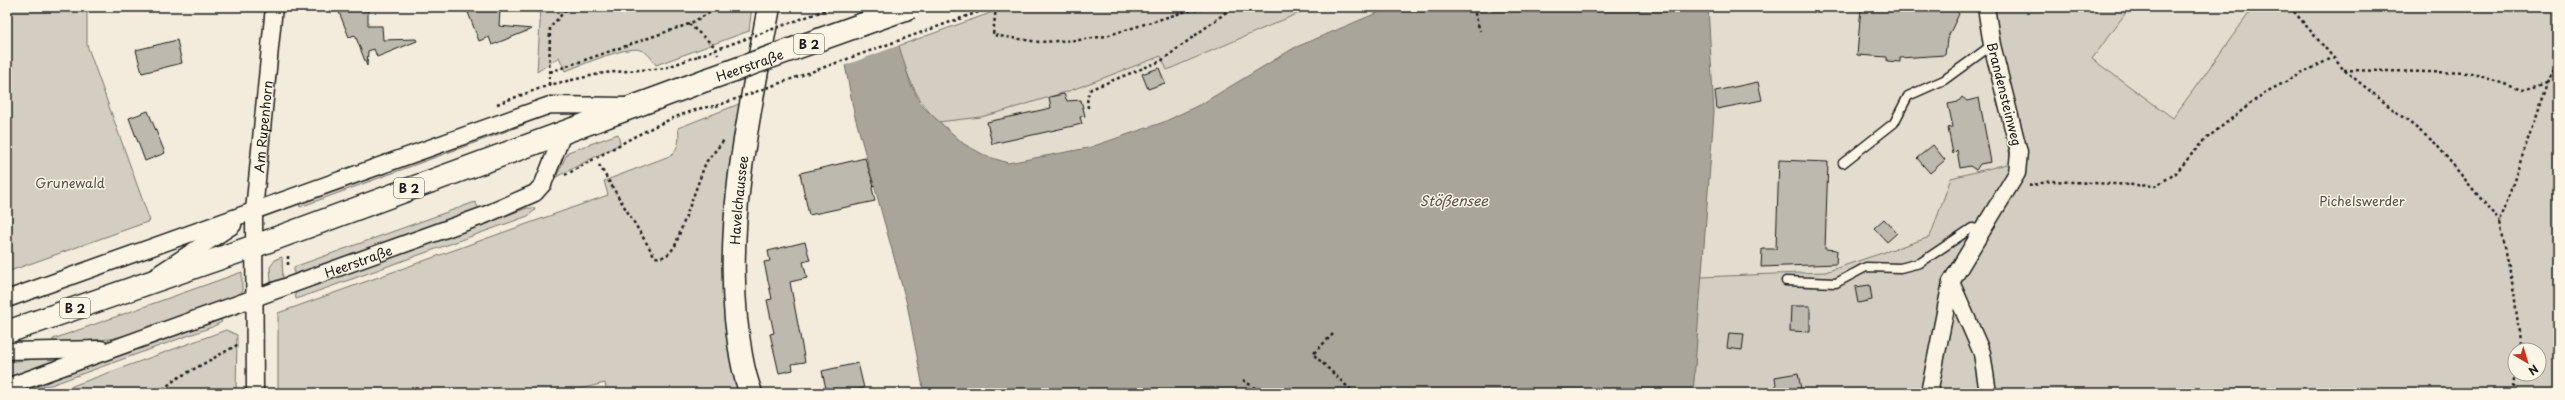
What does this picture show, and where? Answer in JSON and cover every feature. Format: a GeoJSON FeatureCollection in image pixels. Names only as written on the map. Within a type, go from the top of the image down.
{"type":"FeatureCollection","features":[{"type":"Feature","properties":{"kind":"main road","name":"Havelchaussee"},"geometry":{"type":"LineString","coordinates":[[751,393],[739,343],[733,255],[736,210],[747,129],[769,7]]}},
{"type":"Feature","properties":{"kind":"main road","name":"Heerstraße"},"geometry":{"type":"LineString","coordinates":[[7,332],[255,246],[564,131],[911,7]]}},
{"type":"Feature","properties":{"kind":"street","name":"Am Rupenhorn"},"geometry":{"type":"LineString","coordinates":[[255,393],[256,298],[254,211],[274,7]]}},
{"type":"Feature","properties":{"kind":"street","name":"Brandensteinweg"},"geometry":{"type":"LineString","coordinates":[[1929,393],[1951,282],[1982,230],[2008,191],[2017,173],[2019,152],[1992,45],[1986,7]]}},
{"type":"Feature","properties":{"kind":"street","name":"Heerstraße"},"geometry":{"type":"LineString","coordinates":[[7,299],[550,105],[633,106]]}},
{"type":"Feature","properties":{"kind":"street","name":"Heerstraße"},"geometry":{"type":"LineString","coordinates":[[7,387],[485,215],[535,192],[543,184],[564,131]]}},
{"type":"Feature","properties":{"kind":"street","name":"Heerstraße"},"geometry":{"type":"LineString","coordinates":[[143,284],[254,211]]}},
{"type":"Feature","properties":{"kind":"street"},"geometry":{"type":"LineString","coordinates":[[1951,282],[1982,353],[1988,393]]}},
{"type":"Feature","properties":{"kind":"street","name":"Heerstraße"},"geometry":{"type":"LineString","coordinates":[[7,351],[116,349]]}},
{"type":"Feature","properties":{"kind":"lane"},"geometry":{"type":"LineString","coordinates":[[1843,162],[1894,123],[1908,96],[1944,80],[1992,45]]}},
{"type":"Feature","properties":{"kind":"lane"},"geometry":{"type":"LineString","coordinates":[[1786,281],[1836,283],[1866,267],[1900,268],[1920,262],[1934,255],[1972,228],[1982,230]]}},
{"type":"Feature","properties":{"kind":"path"},"geometry":{"type":"LineString","coordinates":[[568,7],[550,28],[549,85],[604,73],[665,68],[834,7]]}},
{"type":"Feature","properties":{"kind":"path"},"geometry":{"type":"LineString","coordinates":[[550,72],[689,24],[720,7]]}},
{"type":"Feature","properties":{"kind":"path"},"geometry":{"type":"LineString","coordinates":[[560,178],[674,118],[704,107],[716,106],[995,7],[993,35],[1039,42],[1106,36],[1187,11],[1225,7]]}},
{"type":"Feature","properties":{"kind":"path"},"geometry":{"type":"LineString","coordinates":[[1088,108],[1087,97],[1091,89],[1161,62],[1233,7]]}},
{"type":"Feature","properties":{"kind":"path"},"geometry":{"type":"LineString","coordinates":[[1473,7],[1480,31]]}},
{"type":"Feature","properties":{"kind":"path"},"geometry":{"type":"LineString","coordinates":[[2290,7],[2332,58],[2344,70],[2435,143],[2500,222]]}},
{"type":"Feature","properties":{"kind":"path"},"geometry":{"type":"LineString","coordinates":[[689,24],[715,47]]}},
{"type":"Feature","properties":{"kind":"path"},"geometry":{"type":"LineString","coordinates":[[2008,191],[2051,181],[2155,186],[2175,174],[2202,142],[2264,93],[2332,58]]}},
{"type":"Feature","properties":{"kind":"path"},"geometry":{"type":"LineString","coordinates":[[2520,342],[2514,299],[2500,222],[2547,83],[2558,64]]}},
{"type":"Feature","properties":{"kind":"path"},"geometry":{"type":"LineString","coordinates":[[2344,70],[2471,73],[2522,90],[2547,83]]}},
{"type":"Feature","properties":{"kind":"path"},"geometry":{"type":"LineString","coordinates":[[599,165],[655,257],[660,258],[671,252],[675,246],[706,162],[722,140],[747,129]]}},
{"type":"Feature","properties":{"kind":"path"},"geometry":{"type":"LineString","coordinates":[[1333,334],[1313,354],[1354,393]]}},
{"type":"Feature","properties":{"kind":"path"},"geometry":{"type":"LineString","coordinates":[[158,393],[176,379],[240,343]]}},
{"type":"Feature","properties":{"kind":"path"},"geometry":{"type":"LineString","coordinates":[[1243,380],[1262,393]]}},
{"type":"Feature","properties":{"kind":"path"},"geometry":{"type":"LineString","coordinates":[[2512,393],[2514,382]]}},
{"type":"Feature","properties":{"kind":"shaded area"},"geometry":{"type":"Polygon","coordinates":[[[1313,7],[1391,7],[1294,48],[1203,103],[1164,122],[1088,148],[1008,163],[986,156],[964,144],[938,122],[981,117],[1007,110],[1069,91],[1161,56],[1168,70],[1313,7]]]}},
{"type":"Feature","properties":{"kind":"shaded area"},"geometry":{"type":"Polygon","coordinates":[[[1708,7],[1986,7],[2011,163],[1951,178],[1930,237],[1825,272],[1700,277],[1714,112],[1708,7]]]}},
{"type":"Feature","properties":{"kind":"shaded area"},"geometry":{"type":"Polygon","coordinates":[[[2130,7],[2244,7],[2250,12],[2173,118],[2092,59],[2130,7]]]}},
{"type":"Feature","properties":{"kind":"green space","name":"Grunewald"},"geometry":{"type":"Polygon","coordinates":[[[7,7],[87,7],[87,45],[150,221],[7,272],[7,7]]]}},
{"type":"Feature","properties":{"kind":"green space"},"geometry":{"type":"Polygon","coordinates":[[[541,7],[752,7],[749,31],[656,65],[650,56],[645,52],[634,49],[615,53],[565,71],[559,57],[537,72],[541,7]]]}},
{"type":"Feature","properties":{"kind":"green space"},"geometry":{"type":"Polygon","coordinates":[[[1007,7],[1313,7],[1167,70],[1161,56],[1069,91],[1007,110],[981,117],[938,122],[923,104],[913,87],[898,46],[1007,7]]]}},
{"type":"Feature","properties":{"kind":"green space","name":"Pichelswerder"},"geometry":{"type":"Polygon","coordinates":[[[1986,7],[2130,7],[2092,59],[2173,118],[2250,12],[2244,7],[2558,7],[2558,393],[1693,393],[1700,277],[1825,272],[1930,237],[1951,178],[2011,163],[1986,7]]]}},
{"type":"Feature","properties":{"kind":"green space"},"geometry":{"type":"Polygon","coordinates":[[[744,102],[744,393],[607,393],[605,383],[562,393],[278,393],[278,313],[608,195],[604,181],[672,155],[678,142],[678,128],[744,102]]]}},
{"type":"Feature","properties":{"kind":"green space"},"geometry":{"type":"Polygon","coordinates":[[[524,123],[526,124],[300,207],[299,203],[524,123]]]}},
{"type":"Feature","properties":{"kind":"green space"},"geometry":{"type":"Polygon","coordinates":[[[618,134],[620,144],[556,177],[568,152],[618,134]]]}},
{"type":"Feature","properties":{"kind":"green space"},"geometry":{"type":"Polygon","coordinates":[[[475,202],[480,210],[294,277],[294,267],[475,202]]]}},
{"type":"Feature","properties":{"kind":"green space"},"geometry":{"type":"Polygon","coordinates":[[[527,208],[534,208],[535,210],[528,216],[296,299],[295,292],[527,208]]]}},
{"type":"Feature","properties":{"kind":"green space"},"geometry":{"type":"Polygon","coordinates":[[[282,257],[283,281],[271,282],[270,267],[276,259],[282,257]]]}},
{"type":"Feature","properties":{"kind":"green space"},"geometry":{"type":"Polygon","coordinates":[[[242,272],[242,295],[135,333],[110,339],[53,343],[53,339],[242,272]]]}},
{"type":"Feature","properties":{"kind":"green space"},"geometry":{"type":"Polygon","coordinates":[[[220,319],[222,322],[212,327],[51,385],[31,387],[220,319]]]}},
{"type":"Feature","properties":{"kind":"green space"},"geometry":{"type":"Polygon","coordinates":[[[226,330],[237,335],[236,393],[53,393],[226,330]]]}},
{"type":"Feature","properties":{"kind":"green space"},"geometry":{"type":"Polygon","coordinates":[[[55,357],[58,360],[7,379],[7,362],[55,357]]]}},
{"type":"Feature","properties":{"kind":"water","name":"Stößensee"},"geometry":{"type":"Polygon","coordinates":[[[887,7],[911,85],[922,106],[964,144],[986,156],[1008,163],[1088,148],[1164,122],[1203,103],[1294,48],[1391,7],[1708,7],[1714,112],[1693,393],[924,393],[907,304],[854,113],[845,65],[887,7]]]}},
{"type":"Feature","properties":{"kind":"pier"},"geometry":{"type":"Polygon","coordinates":[[[823,7],[889,7],[900,45],[843,66],[823,7]]]}},
{"type":"Feature","properties":{"kind":"building"},"geometry":{"type":"Polygon","coordinates":[[[337,7],[355,7],[355,10],[368,10],[368,26],[382,26],[383,40],[416,39],[417,41],[377,57],[374,49],[368,51],[367,66],[355,35],[349,37],[337,7]]]}},
{"type":"Feature","properties":{"kind":"building"},"geometry":{"type":"Polygon","coordinates":[[[466,7],[488,7],[488,10],[500,11],[499,26],[532,29],[492,45],[489,37],[479,41],[466,7]]]}},
{"type":"Feature","properties":{"kind":"building"},"geometry":{"type":"Polygon","coordinates":[[[1861,7],[1953,7],[1959,14],[1947,39],[1945,55],[1900,58],[1900,62],[1887,61],[1887,57],[1857,55],[1861,7]]]}},
{"type":"Feature","properties":{"kind":"building"},"geometry":{"type":"Polygon","coordinates":[[[177,40],[182,63],[142,73],[136,50],[177,40]]]}},
{"type":"Feature","properties":{"kind":"building"},"geometry":{"type":"Polygon","coordinates":[[[1159,68],[1165,83],[1148,89],[1142,74],[1159,68]]]}},
{"type":"Feature","properties":{"kind":"building"},"geometry":{"type":"Polygon","coordinates":[[[1758,82],[1762,100],[1717,109],[1715,91],[1758,82]]]}},
{"type":"Feature","properties":{"kind":"building"},"geometry":{"type":"Polygon","coordinates":[[[1064,94],[1067,101],[1081,100],[1085,116],[1080,117],[1082,124],[992,144],[987,122],[1051,108],[1049,97],[1064,94]]]}},
{"type":"Feature","properties":{"kind":"building"},"geometry":{"type":"Polygon","coordinates":[[[1962,97],[1967,101],[1979,98],[1991,162],[1980,164],[1976,170],[1970,166],[1960,168],[1957,150],[1953,154],[1948,128],[1953,127],[1948,104],[1958,102],[1962,97]]]}},
{"type":"Feature","properties":{"kind":"building"},"geometry":{"type":"Polygon","coordinates":[[[148,111],[165,153],[145,161],[129,118],[148,111]]]}},
{"type":"Feature","properties":{"kind":"building"},"geometry":{"type":"Polygon","coordinates":[[[1933,145],[1945,160],[1930,173],[1917,158],[1933,145]]]}},
{"type":"Feature","properties":{"kind":"building"},"geometry":{"type":"Polygon","coordinates":[[[865,158],[874,186],[872,188],[875,201],[809,215],[800,173],[865,158]]]}},
{"type":"Feature","properties":{"kind":"building"},"geometry":{"type":"Polygon","coordinates":[[[1779,160],[1828,162],[1825,249],[1837,250],[1836,264],[1761,267],[1762,249],[1776,249],[1779,160]]]}},
{"type":"Feature","properties":{"kind":"building"},"geometry":{"type":"Polygon","coordinates":[[[1884,219],[1897,233],[1887,242],[1874,228],[1884,219]]]}},
{"type":"Feature","properties":{"kind":"building"},"geometry":{"type":"Polygon","coordinates":[[[805,242],[810,260],[803,262],[807,278],[790,282],[805,362],[792,364],[793,370],[779,373],[770,334],[774,333],[767,300],[772,299],[764,262],[770,261],[768,251],[805,242]]]}},
{"type":"Feature","properties":{"kind":"building"},"geometry":{"type":"Polygon","coordinates":[[[1870,285],[1872,300],[1858,303],[1855,287],[1870,285]]]}},
{"type":"Feature","properties":{"kind":"building"},"geometry":{"type":"Polygon","coordinates":[[[1791,306],[1810,306],[1810,332],[1790,331],[1791,306]]]}},
{"type":"Feature","properties":{"kind":"building"},"geometry":{"type":"Polygon","coordinates":[[[1729,333],[1744,334],[1742,350],[1727,348],[1729,333]]]}},
{"type":"Feature","properties":{"kind":"building"},"geometry":{"type":"Polygon","coordinates":[[[858,363],[864,388],[841,393],[827,393],[822,371],[858,363]]]}},
{"type":"Feature","properties":{"kind":"building"},"geometry":{"type":"Polygon","coordinates":[[[1798,373],[1801,389],[1777,393],[1775,377],[1798,373]]]}}]}
